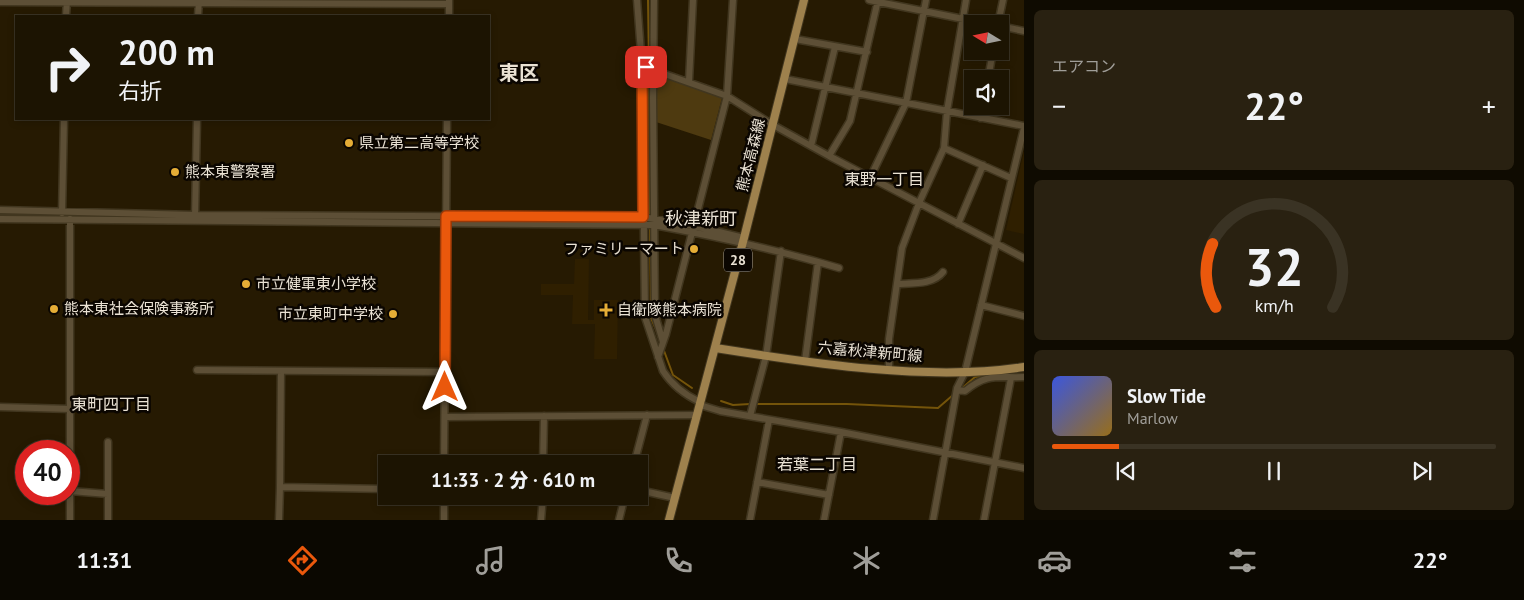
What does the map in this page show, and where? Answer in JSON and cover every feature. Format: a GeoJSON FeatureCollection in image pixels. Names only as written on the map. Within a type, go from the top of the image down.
{"type":"FeatureCollection","features":[{"type":"Feature","properties":{"kind":"main road","name":"熊本高森線"},"geometry":{"type":"LineString","coordinates":[[669,520],[743,241],[804,0]]}},
{"type":"Feature","properties":{"kind":"main road","name":"六嘉秋津新町線"},"geometry":{"type":"LineString","coordinates":[[715,348],[805,361],[889,370],[965,372],[1024,367]]}},
{"type":"Feature","properties":{"kind":"street"},"geometry":{"type":"LineString","coordinates":[[637,0],[648,68],[648,222],[655,315],[663,342]]}},
{"type":"Feature","properties":{"kind":"street"},"geometry":{"type":"LineString","coordinates":[[654,0],[648,68],[648,222],[645,317],[670,382],[700,403],[750,416],[1024,468]]}},
{"type":"Feature","properties":{"kind":"street"},"geometry":{"type":"LineString","coordinates":[[689,81],[693,0]]}},
{"type":"Feature","properties":{"kind":"street"},"geometry":{"type":"LineString","coordinates":[[659,354],[727,96],[733,0]]}},
{"type":"Feature","properties":{"kind":"street"},"geometry":{"type":"LineString","coordinates":[[869,0],[963,19]]}},
{"type":"Feature","properties":{"kind":"street"},"geometry":{"type":"LineString","coordinates":[[870,178],[906,103],[926,0]]}},
{"type":"Feature","properties":{"kind":"street"},"geometry":{"type":"LineString","coordinates":[[889,370],[889,339],[902,248],[918,203],[944,148],[946,111],[966,0]]}},
{"type":"Feature","properties":{"kind":"street"},"geometry":{"type":"LineString","coordinates":[[1001,15],[1003,0]]}},
{"type":"Feature","properties":{"kind":"street"},"geometry":{"type":"LineString","coordinates":[[66,15],[67,1]]}},
{"type":"Feature","properties":{"kind":"street"},"geometry":{"type":"LineString","coordinates":[[198,15],[199,1]]}},
{"type":"Feature","properties":{"kind":"street"},"geometry":{"type":"LineString","coordinates":[[829,156],[850,121],[878,1]]}},
{"type":"Feature","properties":{"kind":"street"},"geometry":{"type":"LineString","coordinates":[[0,2],[449,2],[449,15]]}},
{"type":"Feature","properties":{"kind":"street"},"geometry":{"type":"LineString","coordinates":[[1009,27],[1024,31]]}},
{"type":"Feature","properties":{"kind":"street"},"geometry":{"type":"LineString","coordinates":[[795,39],[867,52]]}},
{"type":"Feature","properties":{"kind":"street"},"geometry":{"type":"LineString","coordinates":[[811,146],[835,47]]}},
{"type":"Feature","properties":{"kind":"street"},"geometry":{"type":"LineString","coordinates":[[648,68],[727,96],[773,125],[829,156],[1024,258]]}},
{"type":"Feature","properties":{"kind":"street"},"geometry":{"type":"LineString","coordinates":[[785,79],[1024,127],[965,372],[956,390],[933,520]]}},
{"type":"Feature","properties":{"kind":"street"},"geometry":{"type":"LineString","coordinates":[[64,120],[62,211],[66,219],[71,440]]}},
{"type":"Feature","properties":{"kind":"street"},"geometry":{"type":"LineString","coordinates":[[195,218],[197,120]]}},
{"type":"Feature","properties":{"kind":"street"},"geometry":{"type":"LineString","coordinates":[[444,455],[447,120]]}},
{"type":"Feature","properties":{"kind":"street"},"geometry":{"type":"LineString","coordinates":[[944,148],[1011,178]]}},
{"type":"Feature","properties":{"kind":"street"},"geometry":{"type":"LineString","coordinates":[[958,224],[983,166]]}},
{"type":"Feature","properties":{"kind":"street"},"geometry":{"type":"LineString","coordinates":[[0,210],[62,211],[195,218]]}},
{"type":"Feature","properties":{"kind":"street"},"geometry":{"type":"LineString","coordinates":[[0,219],[195,218],[648,222],[693,229],[743,241],[839,268]]}},
{"type":"Feature","properties":{"kind":"street"},"geometry":{"type":"LineString","coordinates":[[750,416],[766,356],[781,251]]}},
{"type":"Feature","properties":{"kind":"street"},"geometry":{"type":"LineString","coordinates":[[805,361],[818,262]]}},
{"type":"Feature","properties":{"kind":"street"},"geometry":{"type":"LineString","coordinates":[[897,284],[926,282],[939,277],[944,272]]}},
{"type":"Feature","properties":{"kind":"street"},"geometry":{"type":"LineString","coordinates":[[981,305],[1024,316]]}},
{"type":"Feature","properties":{"kind":"street"},"geometry":{"type":"LineString","coordinates":[[197,370],[445,372]]}},
{"type":"Feature","properties":{"kind":"street"},"geometry":{"type":"LineString","coordinates":[[279,520],[281,371]]}},
{"type":"Feature","properties":{"kind":"street"},"geometry":{"type":"LineString","coordinates":[[956,390],[965,391],[985,378],[1024,377]]}},
{"type":"Feature","properties":{"kind":"street"},"geometry":{"type":"LineString","coordinates":[[984,520],[1011,378]]}},
{"type":"Feature","properties":{"kind":"street"},"geometry":{"type":"LineString","coordinates":[[0,407],[71,409]]}},
{"type":"Feature","properties":{"kind":"street"},"geometry":{"type":"LineString","coordinates":[[445,417],[697,415]]}},
{"type":"Feature","properties":{"kind":"street"},"geometry":{"type":"LineString","coordinates":[[544,416],[544,455]]}},
{"type":"Feature","properties":{"kind":"street"},"geometry":{"type":"LineString","coordinates":[[636,455],[647,416]]}},
{"type":"Feature","properties":{"kind":"street"},"geometry":{"type":"LineString","coordinates":[[750,520],[769,420]]}},
{"type":"Feature","properties":{"kind":"street"},"geometry":{"type":"LineString","coordinates":[[824,520],[841,432]]}},
{"type":"Feature","properties":{"kind":"street"},"geometry":{"type":"LineString","coordinates":[[108,442],[108,520]]}},
{"type":"Feature","properties":{"kind":"street"},"geometry":{"type":"LineString","coordinates":[[758,482],[828,494]]}},
{"type":"Feature","properties":{"kind":"street"},"geometry":{"type":"LineString","coordinates":[[280,487],[378,489]]}},
{"type":"Feature","properties":{"kind":"street"},"geometry":{"type":"LineString","coordinates":[[648,492],[675,498]]}},
{"type":"Feature","properties":{"kind":"street"},"geometry":{"type":"LineString","coordinates":[[80,493],[108,494]]}},
{"type":"Feature","properties":{"kind":"street"},"geometry":{"type":"LineString","coordinates":[[70,505],[70,520]]}},
{"type":"Feature","properties":{"kind":"street"},"geometry":{"type":"LineString","coordinates":[[444,505],[444,520]]}},
{"type":"Feature","properties":{"kind":"street"},"geometry":{"type":"LineString","coordinates":[[541,520],[542,505]]}},
{"type":"Feature","properties":{"kind":"street"},"geometry":{"type":"LineString","coordinates":[[619,520],[623,505]]}},
{"type":"Feature","properties":{"kind":"shaded area"},"geometry":{"type":"Polygon","coordinates":[[[659,75],[722,98],[711,140],[656,122],[656,76],[659,75]]]}},
{"type":"Feature","properties":{"kind":"shaded area"},"geometry":{"type":"Polygon","coordinates":[[[1024,151],[1024,234],[1006,230],[1024,151]]]}},
{"type":"Feature","properties":{"kind":"shaded area","name":"自衛隊熊本病院"},"geometry":{"type":"Polygon","coordinates":[[[575,259],[589,259],[588,320],[594,320],[594,300],[618,300],[617,359],[594,359],[595,324],[572,324],[573,295],[541,295],[541,284],[574,284],[575,259]]]}},
{"type":"Feature","properties":{"kind":"waterway"},"geometry":{"type":"LineString","coordinates":[[648,0],[649,65]]}},
{"type":"Feature","properties":{"kind":"waterway"},"geometry":{"type":"LineString","coordinates":[[649,70],[650,218]]}},
{"type":"Feature","properties":{"kind":"waterway"},"geometry":{"type":"LineString","coordinates":[[650,227],[651,318],[658,334]]}},
{"type":"Feature","properties":{"kind":"waterway"},"geometry":{"type":"LineString","coordinates":[[663,348],[673,375],[692,388]]}},
{"type":"Feature","properties":{"kind":"waterway"},"geometry":{"type":"LineString","coordinates":[[1016,374],[1024,374]]}},
{"type":"Feature","properties":{"kind":"waterway"},"geometry":{"type":"LineString","coordinates":[[961,389],[975,377],[989,375]]}},
{"type":"Feature","properties":{"kind":"waterway"},"geometry":{"type":"LineString","coordinates":[[755,404],[847,404],[938,408],[953,395]]}},
{"type":"Feature","properties":{"kind":"waterway"},"geometry":{"type":"LineString","coordinates":[[721,401],[733,405],[750,404]]}},
{"type":"Feature","properties":{"kind":"place","name":"県立第二高等学校"},"geometry":{"type":"Point","coordinates":[349,143]}},
{"type":"Feature","properties":{"kind":"place","name":"熊本東警察署"},"geometry":{"type":"Point","coordinates":[175,172]}},
{"type":"Feature","properties":{"kind":"place","name":"ファミリーマート"},"geometry":{"type":"Point","coordinates":[694,249]}},
{"type":"Feature","properties":{"kind":"place","name":"市立健軍東小学校"},"geometry":{"type":"Point","coordinates":[246,284]}},
{"type":"Feature","properties":{"kind":"place","name":"熊本東社会保険事務所"},"geometry":{"type":"Point","coordinates":[54,309]}},
{"type":"Feature","properties":{"kind":"place","name":"自衛隊熊本病院"},"geometry":{"type":"Point","coordinates":[606,310]}},
{"type":"Feature","properties":{"kind":"place","name":"市立東町中学校"},"geometry":{"type":"Point","coordinates":[393,314]}},
{"type":"Feature","properties":{"kind":"district","name":"東区"},"geometry":{"type":"Point","coordinates":[519,73]}},
{"type":"Feature","properties":{"kind":"district","name":"東野一丁目"},"geometry":{"type":"Point","coordinates":[884,179]}},
{"type":"Feature","properties":{"kind":"district","name":"秋津新町"},"geometry":{"type":"Point","coordinates":[701,219]}},
{"type":"Feature","properties":{"kind":"district","name":"東町四丁目"},"geometry":{"type":"Point","coordinates":[111,404]}},
{"type":"Feature","properties":{"kind":"district","name":"若葉二丁目"},"geometry":{"type":"Point","coordinates":[817,464]}},
{"type":"Feature","properties":{"kind":"route"},"geometry":{"type":"LineString","coordinates":[[445,387],[446,216],[643,217],[642,66],[646,67]]}}]}
